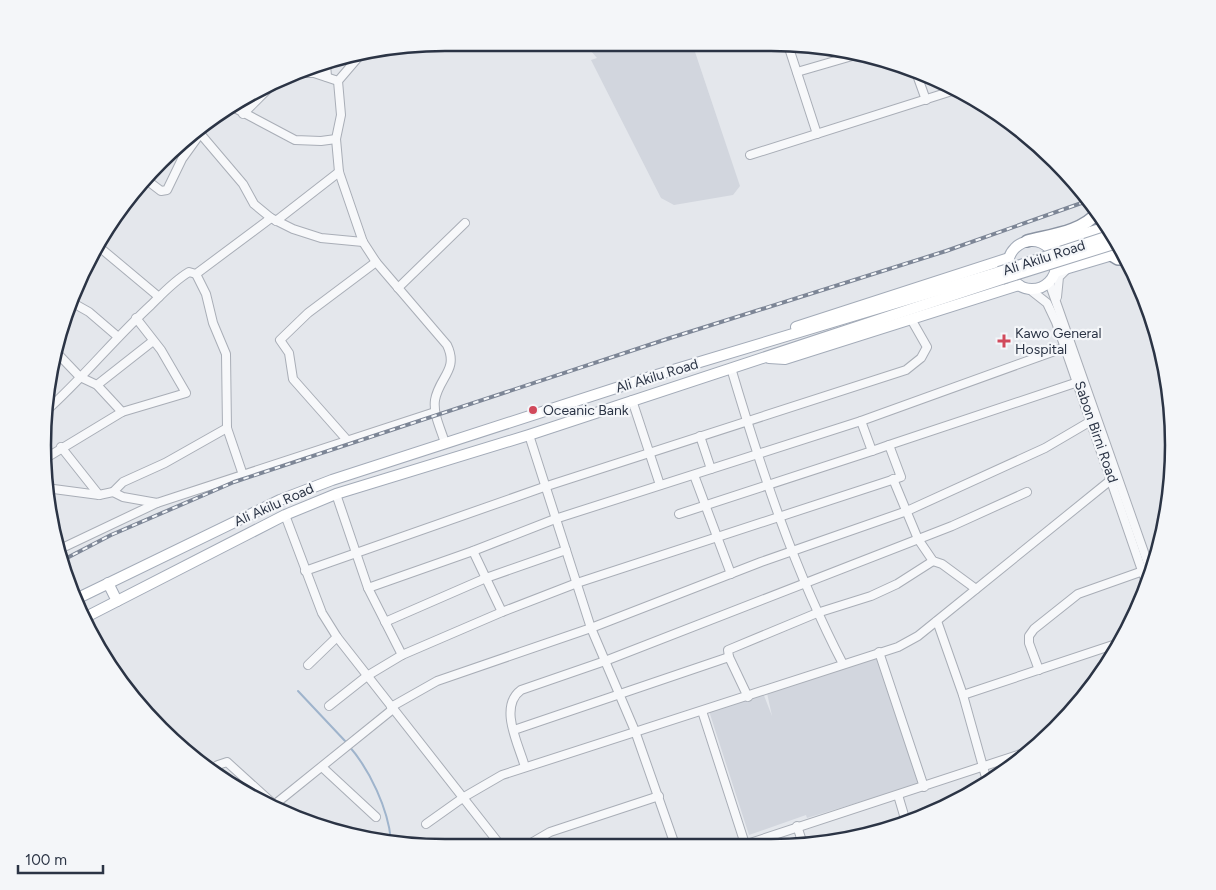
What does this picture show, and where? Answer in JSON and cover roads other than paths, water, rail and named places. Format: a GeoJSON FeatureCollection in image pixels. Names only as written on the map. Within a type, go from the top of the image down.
{"type":"FeatureCollection","features":[{"type":"Feature","properties":{"kind":"highway"},"geometry":{"type":"LineString","coordinates":[[1027,241],[1082,225],[1092,218]]}},
{"type":"Feature","properties":{"kind":"highway"},"geometry":{"type":"LineString","coordinates":[[1101,231],[1099,243],[1109,256],[1118,260]]}},
{"type":"Feature","properties":{"kind":"main road"},"geometry":{"type":"LineString","coordinates":[[1046,245],[1098,226]]}},
{"type":"Feature","properties":{"kind":"main road","name":"Ali Akilu Road"},"geometry":{"type":"LineString","coordinates":[[90,615],[285,516],[336,494],[529,435],[731,368],[1001,276],[1105,237]]}},
{"type":"Feature","properties":{"kind":"main road"},"geometry":{"type":"LineString","coordinates":[[760,358],[785,358],[911,319],[1024,287],[1043,287],[1056,272],[1056,262],[1053,252],[1046,245],[1037,241],[1027,241],[1016,247],[1009,258],[1012,278],[1024,287]]}},
{"type":"Feature","properties":{"kind":"main road","name":"Ali Akilu Road"},"geometry":{"type":"LineString","coordinates":[[81,596],[280,500],[332,480],[755,346],[1110,245]]}},
{"type":"Feature","properties":{"kind":"main road"},"geometry":{"type":"LineString","coordinates":[[1056,272],[1109,256]]}},
{"type":"Feature","properties":{"kind":"main road"},"geometry":{"type":"LineString","coordinates":[[755,346],[775,334],[1009,258]]}},
{"type":"Feature","properties":{"kind":"main road"},"geometry":{"type":"LineString","coordinates":[[108,583],[118,601]]}},
{"type":"Feature","properties":{"kind":"street"},"geometry":{"type":"LineString","coordinates":[[790,52],[817,134]]}},
{"type":"Feature","properties":{"kind":"street"},"geometry":{"type":"LineString","coordinates":[[797,72],[844,58]]}},
{"type":"Feature","properties":{"kind":"street"},"geometry":{"type":"LineString","coordinates":[[355,62],[338,81],[341,115],[336,139],[339,172],[363,242],[376,262],[447,345],[452,356],[451,365],[438,391],[435,412],[445,443]]}},
{"type":"Feature","properties":{"kind":"street"},"geometry":{"type":"LineString","coordinates":[[326,70],[327,77]]}},
{"type":"Feature","properties":{"kind":"street"},"geometry":{"type":"LineString","coordinates":[[315,73],[338,81]]}},
{"type":"Feature","properties":{"kind":"street"},"geometry":{"type":"LineString","coordinates":[[919,80],[926,100]]}},
{"type":"Feature","properties":{"kind":"street"},"geometry":{"type":"LineString","coordinates":[[750,155],[947,93]]}},
{"type":"Feature","properties":{"kind":"street"},"geometry":{"type":"LineString","coordinates":[[243,114],[258,99]]}},
{"type":"Feature","properties":{"kind":"street"},"geometry":{"type":"LineString","coordinates":[[238,111],[295,140],[321,141],[336,139]]}},
{"type":"Feature","properties":{"kind":"street"},"geometry":{"type":"LineString","coordinates":[[201,136],[243,184],[254,204],[274,219],[320,238],[363,242]]}},
{"type":"Feature","properties":{"kind":"street"},"geometry":{"type":"LineString","coordinates":[[151,183],[161,191],[167,190],[182,159],[192,143]]}},
{"type":"Feature","properties":{"kind":"street"},"geometry":{"type":"LineString","coordinates":[[54,403],[117,336],[186,274],[196,274],[339,172]]}},
{"type":"Feature","properties":{"kind":"street"},"geometry":{"type":"LineString","coordinates":[[398,288],[465,223]]}},
{"type":"Feature","properties":{"kind":"street"},"geometry":{"type":"LineString","coordinates":[[103,250],[159,297]]}},
{"type":"Feature","properties":{"kind":"street"},"geometry":{"type":"LineString","coordinates":[[347,440],[293,379],[289,353],[280,340],[308,313],[376,262]]}},
{"type":"Feature","properties":{"kind":"street"},"geometry":{"type":"LineString","coordinates":[[1059,311],[1056,290],[1059,277],[1067,269]]}},
{"type":"Feature","properties":{"kind":"street"},"geometry":{"type":"LineString","coordinates":[[196,274],[206,294],[213,323],[226,354],[228,428],[243,475]]}},
{"type":"Feature","properties":{"kind":"street","name":"Sabon Birni Road"},"geometry":{"type":"LineString","coordinates":[[1049,282],[1147,561]]}},
{"type":"Feature","properties":{"kind":"street","name":"Sabon Birni Road"},"geometry":{"type":"LineString","coordinates":[[1024,287],[1047,303],[1066,346],[1143,571]]}},
{"type":"Feature","properties":{"kind":"street"},"geometry":{"type":"LineString","coordinates":[[77,305],[89,312],[117,336]]}},
{"type":"Feature","properties":{"kind":"street"},"geometry":{"type":"LineString","coordinates":[[51,454],[122,412],[186,394],[162,350],[136,318]]}},
{"type":"Feature","properties":{"kind":"street"},"geometry":{"type":"LineString","coordinates":[[305,571],[544,488],[906,370],[922,358],[927,347],[911,319]]}},
{"type":"Feature","properties":{"kind":"street"},"geometry":{"type":"LineString","coordinates":[[97,385],[153,341]]}},
{"type":"Feature","properties":{"kind":"street"},"geometry":{"type":"LineString","coordinates":[[368,588],[473,551],[555,519],[861,421],[1066,346]]}},
{"type":"Feature","properties":{"kind":"street"},"geometry":{"type":"LineString","coordinates":[[61,358],[80,377],[97,385],[122,412]]}},
{"type":"Feature","properties":{"kind":"street"},"geometry":{"type":"LineString","coordinates":[[731,368],[757,454],[804,583],[817,614],[843,664]]}},
{"type":"Feature","properties":{"kind":"street"},"geometry":{"type":"LineString","coordinates":[[679,514],[1078,382]]}},
{"type":"Feature","properties":{"kind":"street"},"geometry":{"type":"LineString","coordinates":[[632,400],[660,485]]}},
{"type":"Feature","properties":{"kind":"street"},"geometry":{"type":"LineString","coordinates":[[65,548],[157,503],[435,412]]}},
{"type":"Feature","properties":{"kind":"street"},"geometry":{"type":"LineString","coordinates":[[861,421],[872,451]]}},
{"type":"Feature","properties":{"kind":"street"},"geometry":{"type":"LineString","coordinates":[[278,802],[392,708],[437,681],[591,628],[731,574],[907,510],[1045,448],[1091,421]]}},
{"type":"Feature","properties":{"kind":"street"},"geometry":{"type":"LineString","coordinates":[[54,489],[99,495],[113,492],[123,482],[165,463],[228,428]]}},
{"type":"Feature","properties":{"kind":"street"},"geometry":{"type":"LineString","coordinates":[[529,435],[544,488],[591,628],[635,731],[673,839]]}},
{"type":"Feature","properties":{"kind":"street"},"geometry":{"type":"LineString","coordinates":[[700,436],[712,469]]}},
{"type":"Feature","properties":{"kind":"street"},"geometry":{"type":"LineString","coordinates":[[329,706],[367,676],[402,655],[502,612],[577,583],[901,477],[888,445]]}},
{"type":"Feature","properties":{"kind":"street"},"geometry":{"type":"LineString","coordinates":[[61,447],[99,495]]}},
{"type":"Feature","properties":{"kind":"street"},"geometry":{"type":"LineString","coordinates":[[694,475],[731,574]]}},
{"type":"Feature","properties":{"kind":"street"},"geometry":{"type":"LineString","coordinates":[[426,824],[486,783],[525,767],[635,731],[702,712],[898,647],[918,636],[1112,479]]}},
{"type":"Feature","properties":{"kind":"street"},"geometry":{"type":"LineString","coordinates":[[893,480],[918,539],[933,561],[942,564],[976,589]]}},
{"type":"Feature","properties":{"kind":"street"},"geometry":{"type":"LineString","coordinates":[[113,492],[123,497],[157,503]]}},
{"type":"Feature","properties":{"kind":"street"},"geometry":{"type":"LineString","coordinates":[[525,767],[509,710],[511,700],[520,690],[605,661],[918,539],[1027,492]]}},
{"type":"Feature","properties":{"kind":"street"},"geometry":{"type":"LineString","coordinates":[[336,494],[368,588],[402,655]]}},
{"type":"Feature","properties":{"kind":"street"},"geometry":{"type":"LineString","coordinates":[[285,516],[322,613],[337,637],[496,839]]}},
{"type":"Feature","properties":{"kind":"street"},"geometry":{"type":"LineString","coordinates":[[385,622],[486,578],[566,550]]}},
{"type":"Feature","properties":{"kind":"street"},"geometry":{"type":"LineString","coordinates":[[473,551],[502,612]]}},
{"type":"Feature","properties":{"kind":"street"},"geometry":{"type":"LineString","coordinates":[[748,697],[729,657],[728,650],[817,614],[871,596],[898,584],[933,561]]}},
{"type":"Feature","properties":{"kind":"street"},"geometry":{"type":"LineString","coordinates":[[1039,670],[1029,643],[1029,636],[1034,629],[1078,594],[1143,571]]}},
{"type":"Feature","properties":{"kind":"street"},"geometry":{"type":"LineString","coordinates":[[937,621],[963,695],[985,775]]}},
{"type":"Feature","properties":{"kind":"street"},"geometry":{"type":"LineString","coordinates":[[308,664],[337,637]]}},
{"type":"Feature","properties":{"kind":"street"},"geometry":{"type":"LineString","coordinates":[[963,695],[1109,646]]}},
{"type":"Feature","properties":{"kind":"street"},"geometry":{"type":"LineString","coordinates":[[879,652],[924,787]]}},
{"type":"Feature","properties":{"kind":"street"},"geometry":{"type":"LineString","coordinates":[[514,730],[729,657]]}},
{"type":"Feature","properties":{"kind":"street"},"geometry":{"type":"LineString","coordinates":[[702,712],[742,839]]}},
{"type":"Feature","properties":{"kind":"street"},"geometry":{"type":"LineString","coordinates":[[759,839],[898,796],[1010,758]]}},
{"type":"Feature","properties":{"kind":"street"},"geometry":{"type":"LineString","coordinates":[[217,766],[227,762],[260,792]]}},
{"type":"Feature","properties":{"kind":"street"},"geometry":{"type":"LineString","coordinates":[[322,767],[376,817]]}},
{"type":"Feature","properties":{"kind":"street"},"geometry":{"type":"LineString","coordinates":[[538,839],[550,832],[659,796]]}},
{"type":"Feature","properties":{"kind":"street"},"geometry":{"type":"LineString","coordinates":[[898,796],[904,816]]}},
{"type":"Feature","properties":{"kind":"street"},"geometry":{"type":"LineString","coordinates":[[797,826],[801,838]]}},
{"type":"Feature","properties":{"kind":"waterway"},"geometry":{"type":"LineString","coordinates":[[298,691],[346,742]]}},
{"type":"Feature","properties":{"kind":"waterway"},"geometry":{"type":"LineString","coordinates":[[349,746],[364,766],[377,790],[390,834]]}},
{"type":"Feature","properties":{"kind":"railway"},"geometry":{"type":"LineString","coordinates":[[68,557],[111,535],[234,482],[667,339],[946,251],[1081,203]]}},
{"type":"Feature","properties":{"kind":"place","name":"Kawo General Hospital"},"geometry":{"type":"Point","coordinates":[1004,341]}},
{"type":"Feature","properties":{"kind":"place","name":"Oceanic Bank"},"geometry":{"type":"Point","coordinates":[533,410]}}]}
